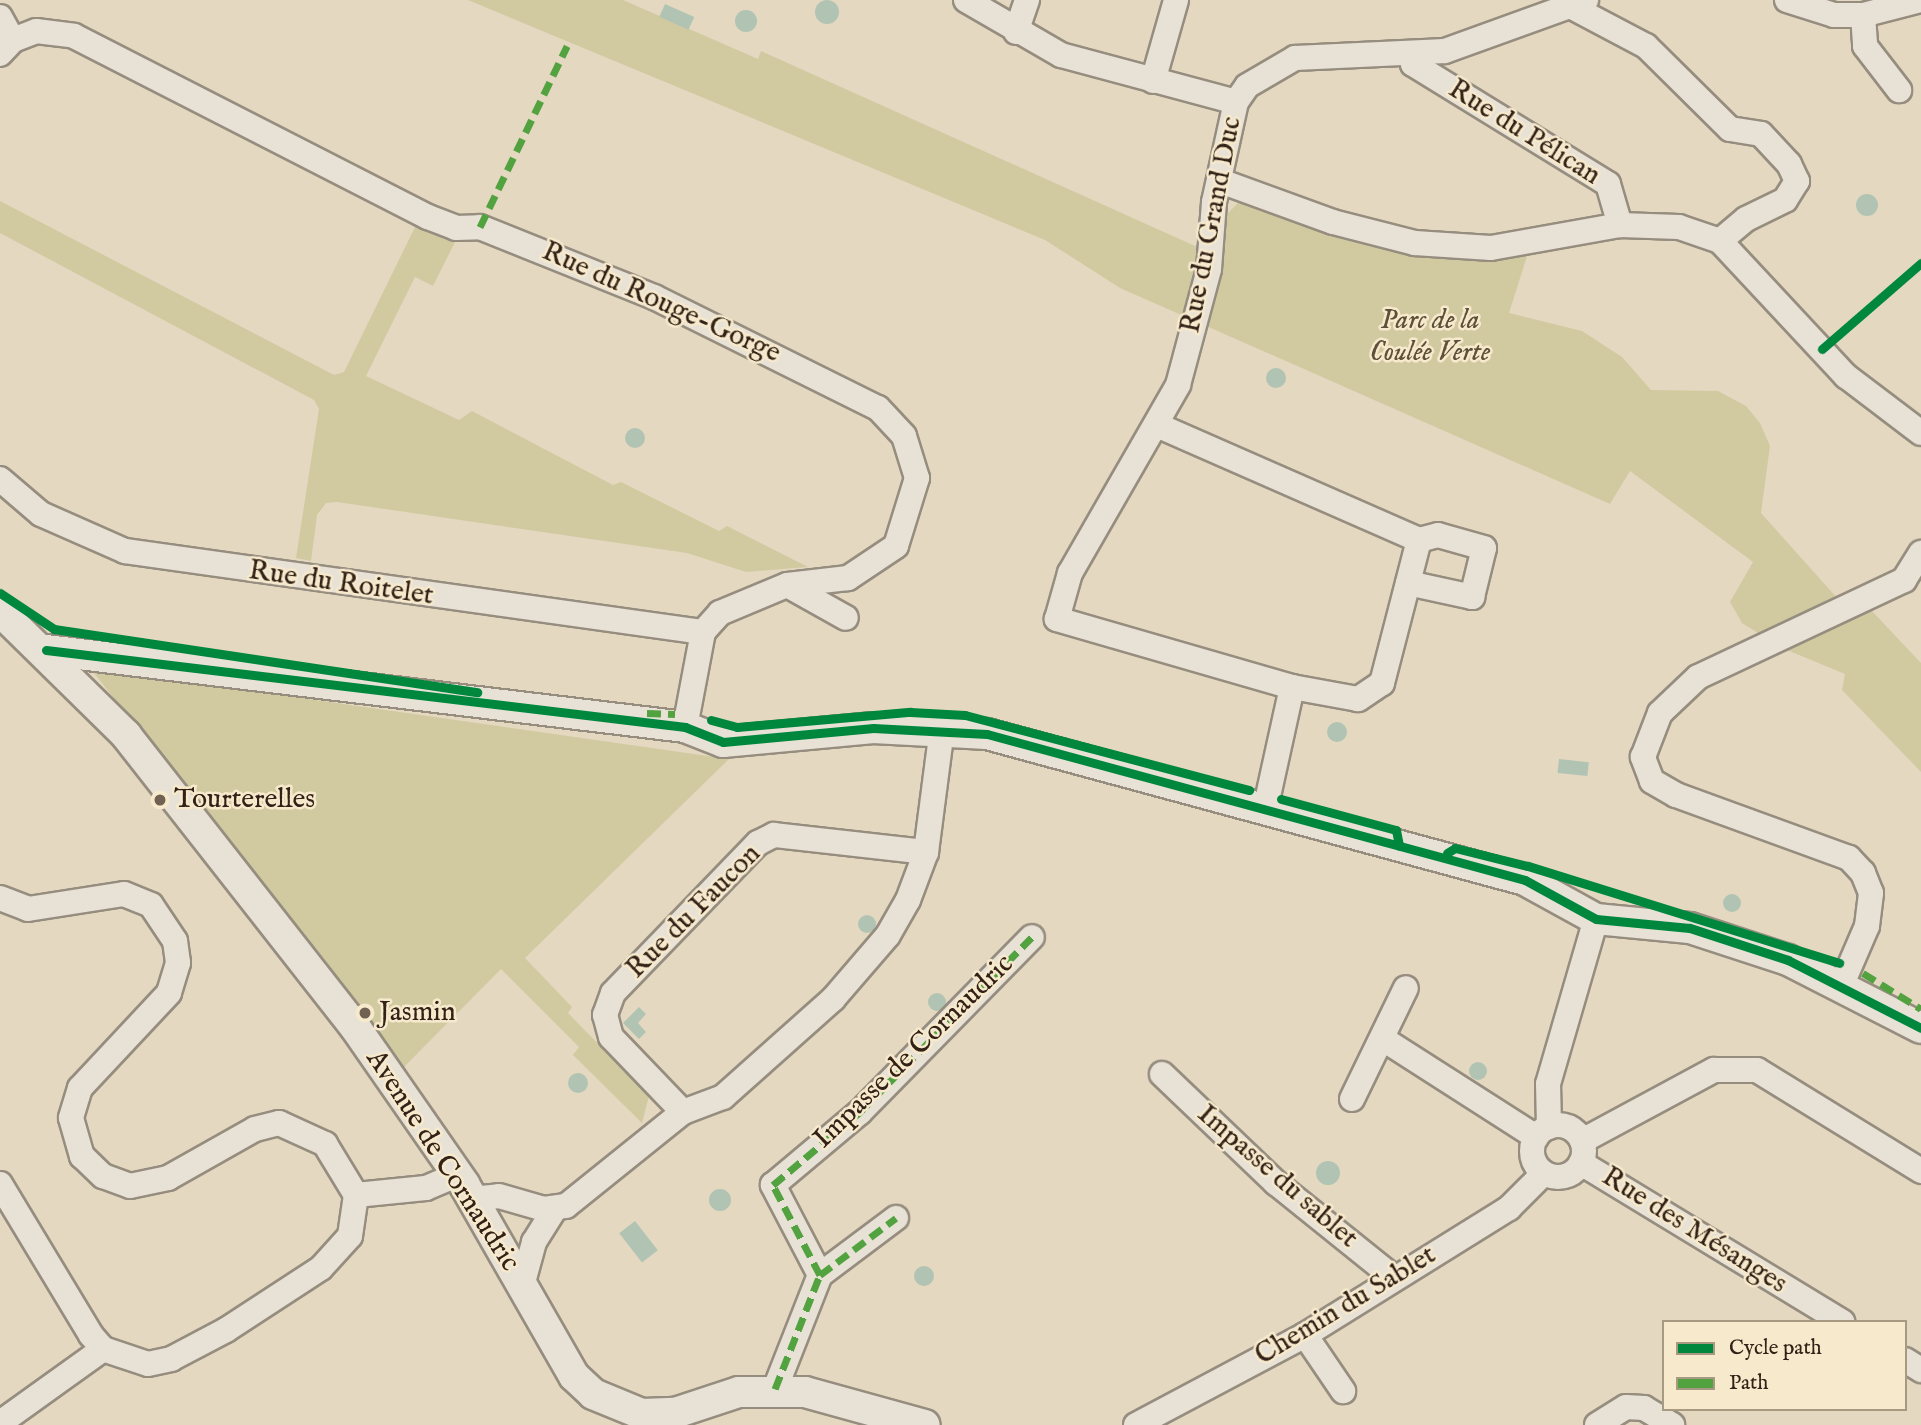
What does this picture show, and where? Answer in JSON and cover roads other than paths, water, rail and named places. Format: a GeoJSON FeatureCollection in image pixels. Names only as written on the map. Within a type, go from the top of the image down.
{"type":"FeatureCollection","features":[{"type":"Feature","properties":{"kind":"street"},"geometry":{"type":"LineString","coordinates":[[966,0],[1016,32],[1061,55],[1236,102],[1247,86],[1295,58],[1412,53],[1479,43],[1578,3],[1646,46],[1730,128],[1761,134],[1797,181],[1786,200],[1746,219],[1720,242]]}},
{"type":"Feature","properties":{"kind":"street"},"geometry":{"type":"LineString","coordinates":[[1016,32],[1027,0]]}},
{"type":"Feature","properties":{"kind":"street"},"geometry":{"type":"LineString","coordinates":[[1153,81],[1176,0]]}},
{"type":"Feature","properties":{"kind":"street"},"geometry":{"type":"LineString","coordinates":[[1787,0],[1834,15],[1863,15],[1921,0]]}},
{"type":"Feature","properties":{"kind":"street"},"geometry":{"type":"LineString","coordinates":[[1863,15],[1865,46],[1899,90]]}},
{"type":"Feature","properties":{"kind":"street"},"geometry":{"type":"LineString","coordinates":[[0,17],[7,47]]}},
{"type":"Feature","properties":{"kind":"street","name":"Rue du Rouge-Gorge"},"geometry":{"type":"LineString","coordinates":[[7,47],[36,32],[74,36],[428,217],[456,228],[480,227],[654,297],[878,408],[904,436],[917,478],[896,546],[848,579],[787,585],[720,612],[703,632]]}},
{"type":"Feature","properties":{"kind":"street","name":"Rue du Pélican"},"geometry":{"type":"LineString","coordinates":[[1412,53],[1413,64],[1608,184],[1620,225]]}},
{"type":"Feature","properties":{"kind":"street","name":"Rue du Grand Duc"},"geometry":{"type":"LineString","coordinates":[[1236,102],[1223,182],[1211,221],[1209,269],[1178,385],[1070,573],[1057,620],[1292,687],[1358,699],[1382,684],[1419,540]]}},
{"type":"Feature","properties":{"kind":"street"},"geometry":{"type":"LineString","coordinates":[[1223,182],[1333,222],[1415,243],[1491,248],[1620,225],[1679,227],[1720,242],[1846,376],[1921,433]]}},
{"type":"Feature","properties":{"kind":"street"},"geometry":{"type":"LineString","coordinates":[[1157,425],[1419,540],[1438,535],[1484,548],[1472,597],[1408,583]]}},
{"type":"Feature","properties":{"kind":"street","name":"Rue du Roitelet"},"geometry":{"type":"LineString","coordinates":[[0,479],[41,514],[125,551],[703,632]]}},
{"type":"Feature","properties":{"kind":"street"},"geometry":{"type":"LineString","coordinates":[[1842,984],[1867,926],[1871,893],[1863,873],[1849,858],[1676,795],[1652,781],[1643,757],[1660,713],[1699,677],[1904,580],[1921,553]]}},
{"type":"Feature","properties":{"kind":"street"},"geometry":{"type":"LineString","coordinates":[[787,585],[846,618]]}},
{"type":"Feature","properties":{"kind":"street","name":"Avenue de Cornaudric"},"geometry":{"type":"LineString","coordinates":[[0,611],[46,650],[152,765],[355,1027],[465,1187],[574,1376],[614,1408],[676,1413],[739,1392],[775,1389],[876,1419],[925,1425]]}},
{"type":"Feature","properties":{"kind":"street"},"geometry":{"type":"LineString","coordinates":[[685,727],[703,632]]}},
{"type":"Feature","properties":{"kind":"street"},"geometry":{"type":"LineString","coordinates":[[46,650],[685,727],[743,742],[873,728],[942,729],[1029,744],[1525,880],[1596,919],[1690,928],[1842,984],[1921,1028]]}},
{"type":"Feature","properties":{"kind":"street"},"geometry":{"type":"LineString","coordinates":[[1265,810],[1292,687]]}},
{"type":"Feature","properties":{"kind":"street"},"geometry":{"type":"LineString","coordinates":[[522,1286],[534,1241],[555,1208],[579,1196],[683,1112],[723,1097],[834,999],[888,935],[926,852],[942,729]]}},
{"type":"Feature","properties":{"kind":"street","name":"Rue du Faucon"},"geometry":{"type":"LineString","coordinates":[[683,1112],[611,1037],[605,1014],[613,993],[758,844],[774,835],[926,852]]}},
{"type":"Feature","properties":{"kind":"street"},"geometry":{"type":"LineString","coordinates":[[0,898],[28,909],[124,894],[151,905],[175,941],[178,964],[169,993],[80,1088],[71,1118],[82,1156],[103,1176],[130,1186],[168,1178],[255,1129],[279,1123],[325,1144],[356,1195],[341,1250],[226,1330],[171,1359],[148,1364],[103,1349],[8,1219],[0,1184]]}},
{"type":"Feature","properties":{"kind":"street"},"geometry":{"type":"LineString","coordinates":[[1596,919],[1548,1084],[1543,1132],[1533,1157],[1544,1172],[1565,1176],[1582,1152],[1714,1070],[1757,1070],[1921,1171]]}},
{"type":"Feature","properties":{"kind":"street","name":"Impasse de Cornaudric"},"geometry":{"type":"LineString","coordinates":[[820,1275],[773,1185],[860,1112],[1032,937]]}},
{"type":"Feature","properties":{"kind":"street"},"geometry":{"type":"LineString","coordinates":[[1352,1099],[1406,988]]}},
{"type":"Feature","properties":{"kind":"street"},"geometry":{"type":"LineString","coordinates":[[1383,1039],[1543,1132],[1565,1126],[1582,1152]]}},
{"type":"Feature","properties":{"kind":"street","name":"Impasse du sablet"},"geometry":{"type":"LineString","coordinates":[[1162,1074],[1276,1183],[1394,1278]]}},
{"type":"Feature","properties":{"kind":"street","name":"Rue des Mésanges"},"geometry":{"type":"LineString","coordinates":[[1582,1152],[1839,1320]]}},
{"type":"Feature","properties":{"kind":"street","name":"Chemin du Sablet"},"geometry":{"type":"LineString","coordinates":[[1136,1425],[1305,1335],[1509,1208],[1544,1172]]}},
{"type":"Feature","properties":{"kind":"street"},"geometry":{"type":"LineString","coordinates":[[356,1195],[465,1187],[555,1208]]}},
{"type":"Feature","properties":{"kind":"street"},"geometry":{"type":"LineString","coordinates":[[775,1389],[820,1275],[896,1218]]}},
{"type":"Feature","properties":{"kind":"street"},"geometry":{"type":"LineString","coordinates":[[1305,1335],[1343,1391]]}},
{"type":"Feature","properties":{"kind":"street"},"geometry":{"type":"LineString","coordinates":[[7,1418],[103,1349]]}},
{"type":"Feature","properties":{"kind":"street"},"geometry":{"type":"LineString","coordinates":[[1597,1425],[1626,1407],[1644,1408],[1672,1425]]}},
{"type":"Feature","properties":{"kind":"place","name":"Tourterelles"},"geometry":{"type":"Point","coordinates":[160,800]}},
{"type":"Feature","properties":{"kind":"place","name":"Jasmin"},"geometry":{"type":"Point","coordinates":[365,1013]}},
{"type":"Feature","properties":{"kind":"park label","name":"Parc de la Coulée Verte"},"geometry":{"type":"Point","coordinates":[1430,337]}}]}
